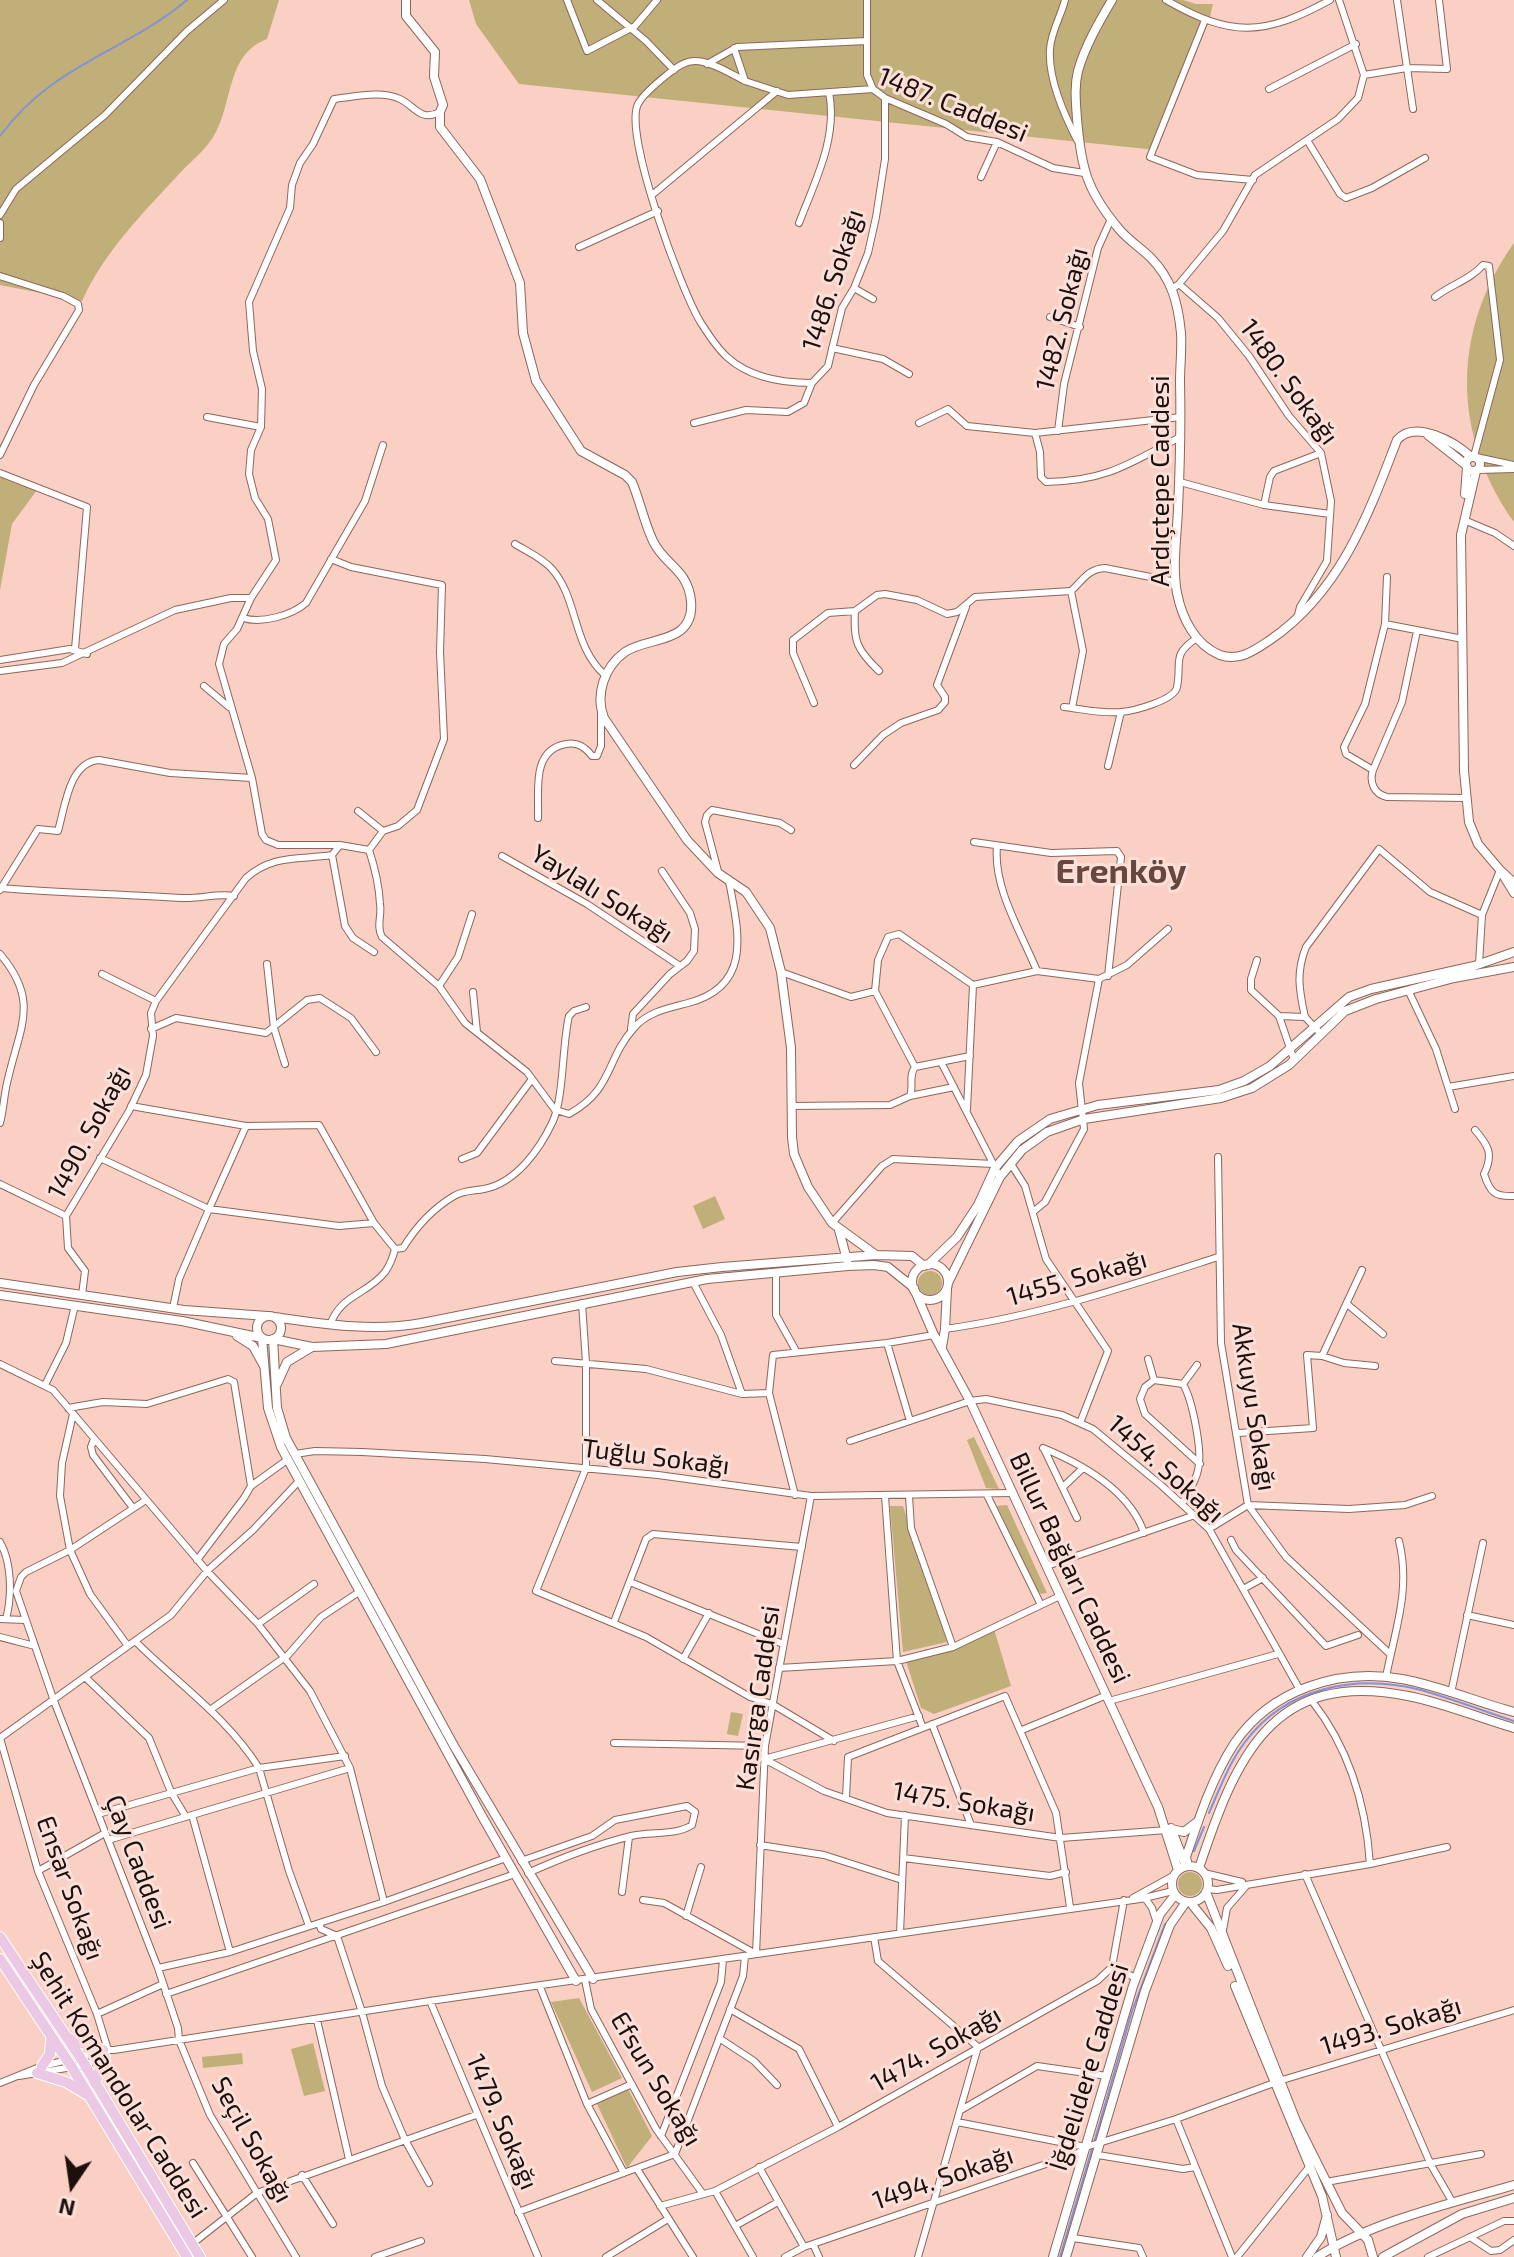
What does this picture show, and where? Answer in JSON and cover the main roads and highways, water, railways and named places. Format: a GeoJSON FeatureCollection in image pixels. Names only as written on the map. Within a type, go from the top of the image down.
{"type":"FeatureCollection","features":[{"type":"Feature","properties":{"kind":"main road","name":"Şehit Komandolar Caddesi"},"geometry":{"type":"LineString","coordinates":[[0,1937],[82,2061],[200,2257]]}},
{"type":"Feature","properties":{"kind":"main road","name":"Şehit Komandolar Caddesi"},"geometry":{"type":"LineString","coordinates":[[0,1959],[89,2096],[187,2257]]}},
{"type":"Feature","properties":{"kind":"main road"},"geometry":{"type":"LineString","coordinates":[[51,2037],[50,2054],[39,2070],[89,2096]]}},
{"type":"Feature","properties":{"kind":"main road"},"geometry":{"type":"LineString","coordinates":[[67,2038],[108,2052],[95,2083]]}},
{"type":"Feature","properties":{"kind":"waterway"},"geometry":{"type":"LineString","coordinates":[[0,136],[21,111],[66,75],[138,34],[187,0]]}},
{"type":"Feature","properties":{"kind":"waterway"},"geometry":{"type":"LineString","coordinates":[[1209,1813],[1234,1758],[1262,1723],[1281,1708],[1325,1689],[1348,1685],[1397,1685],[1514,1721]]}},
{"type":"Feature","properties":{"kind":"waterway"},"geometry":{"type":"LineString","coordinates":[[1194,1851],[1204,1827]]}},
{"type":"Feature","properties":{"kind":"waterway"},"geometry":{"type":"LineString","coordinates":[[1094,2143],[1132,2011],[1165,1924]]}},
{"type":"Feature","properties":{"kind":"waterway"},"geometry":{"type":"LineString","coordinates":[[1060,2257],[1092,2149]]}},
{"type":"Feature","properties":{"kind":"district","name":"Erenköy"},"geometry":{"type":"Point","coordinates":[1121,872]}}]}
